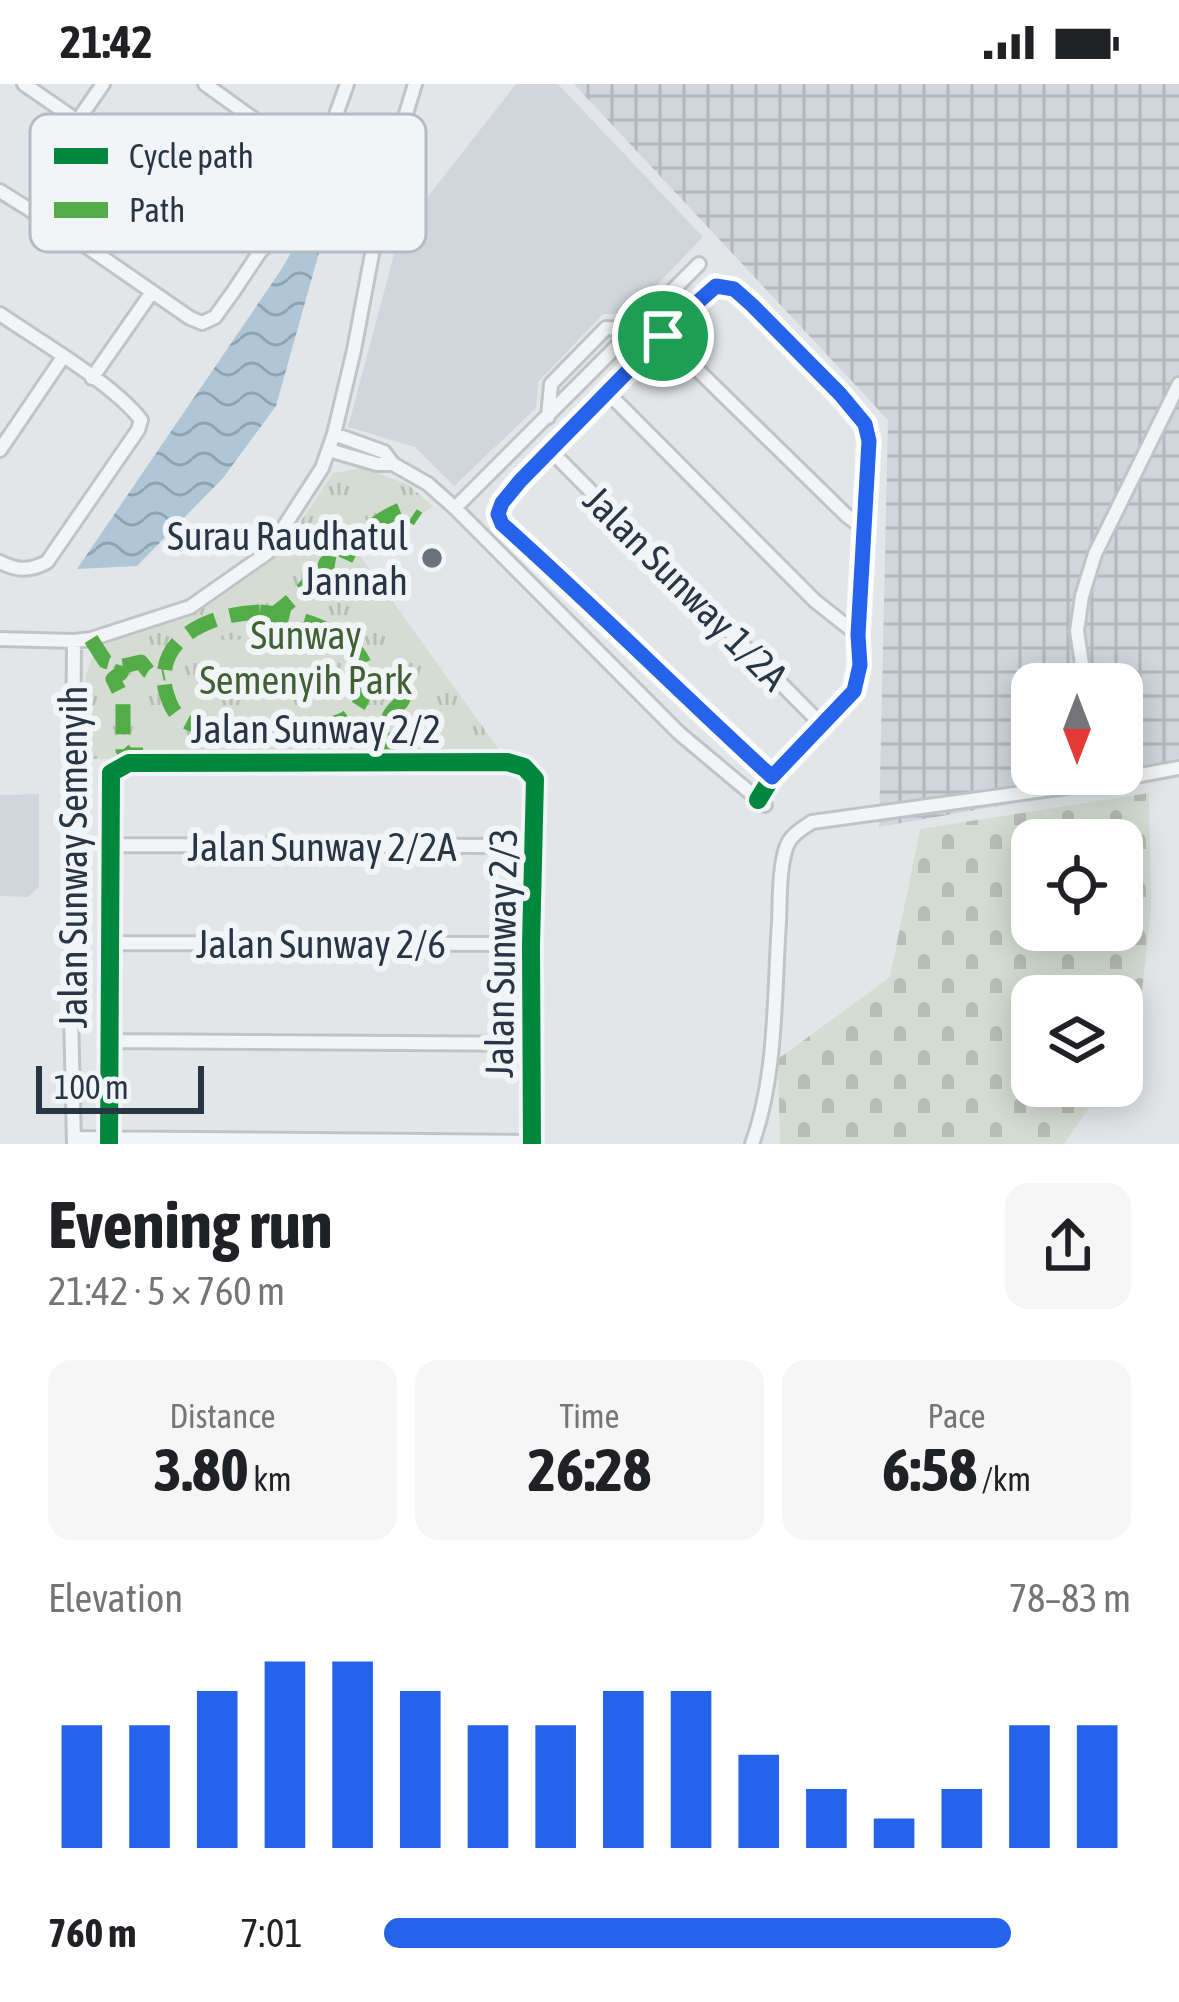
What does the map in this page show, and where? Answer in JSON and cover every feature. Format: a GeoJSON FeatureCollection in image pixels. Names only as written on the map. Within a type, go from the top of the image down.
{"type":"FeatureCollection","features":[{"type":"Feature","properties":{"kind":"street"},"geometry":{"type":"LineString","coordinates":[[23,84],[69,114]]}},
{"type":"Feature","properties":{"kind":"street"},"geometry":{"type":"LineString","coordinates":[[82,114],[103,84]]}},
{"type":"Feature","properties":{"kind":"street"},"geometry":{"type":"LineString","coordinates":[[205,84],[247,114]]}},
{"type":"Feature","properties":{"kind":"street"},"geometry":{"type":"LineString","coordinates":[[336,114],[347,84]]}},
{"type":"Feature","properties":{"kind":"street"},"geometry":{"type":"LineString","coordinates":[[406,114],[415,84]]}},
{"type":"Feature","properties":{"kind":"street"},"geometry":{"type":"LineString","coordinates":[[0,191],[30,211]]}},
{"type":"Feature","properties":{"kind":"street"},"geometry":{"type":"LineString","coordinates":[[92,252],[202,323],[215,317],[261,252]]}},
{"type":"Feature","properties":{"kind":"street"},"geometry":{"type":"LineString","coordinates":[[0,639],[92,639],[190,607],[267,553],[329,450],[372,252]]}},
{"type":"Feature","properties":{"kind":"street"},"geometry":{"type":"LineString","coordinates":[[455,508],[699,264]]}},
{"type":"Feature","properties":{"kind":"street"},"geometry":{"type":"LineString","coordinates":[[334,434],[384,452],[393,464],[428,484],[680,733],[756,799],[854,691],[860,665],[869,441],[865,424],[840,394],[734,289],[716,286],[663,336],[520,481],[498,514],[502,524],[772,777]]}},
{"type":"Feature","properties":{"kind":"street"},"geometry":{"type":"LineString","coordinates":[[92,378],[152,292]]}},
{"type":"Feature","properties":{"kind":"street"},"geometry":{"type":"LineString","coordinates":[[0,314],[92,378],[141,420],[46,562],[33,569],[0,562]]}},
{"type":"Feature","properties":{"kind":"street"},"geometry":{"type":"LineString","coordinates":[[548,418],[551,384],[606,328],[636,330]]}},
{"type":"Feature","properties":{"kind":"street"},"geometry":{"type":"LineString","coordinates":[[663,336],[864,530]]}},
{"type":"Feature","properties":{"kind":"street"},"geometry":{"type":"LineString","coordinates":[[0,450],[63,357]]}},
{"type":"Feature","properties":{"kind":"street"},"geometry":{"type":"LineString","coordinates":[[1081,663],[1077,631],[1095,554],[1179,384]]}},
{"type":"Feature","properties":{"kind":"street"},"geometry":{"type":"LineString","coordinates":[[608,394],[815,601],[858,635]]}},
{"type":"Feature","properties":{"kind":"street"},"geometry":{"type":"LineString","coordinates":[[329,450],[393,464]]}},
{"type":"Feature","properties":{"kind":"street","name":"Jalan Sunway 1/2A"},"geometry":{"type":"LineString","coordinates":[[550,451],[822,725]]}},
{"type":"Feature","properties":{"kind":"street","name":"Jalan Sunway Semenyih"},"geometry":{"type":"LineString","coordinates":[[74,641],[74,1141]]}},
{"type":"Feature","properties":{"kind":"street","name":"Jalan Sunway 2/2"},"geometry":{"type":"LineString","coordinates":[[110,845],[111,773],[129,763],[507,762],[524,767]]}},
{"type":"Feature","properties":{"kind":"street","name":"Jalan Sunway 2/3"},"geometry":{"type":"LineString","coordinates":[[524,767],[535,779],[532,1143]]}},
{"type":"Feature","properties":{"kind":"street"},"geometry":{"type":"LineString","coordinates":[[1143,773],[1179,768]]}},
{"type":"Feature","properties":{"kind":"street"},"geometry":{"type":"LineString","coordinates":[[752,1144],[763,1114],[769,1073],[780,897],[786,848],[794,835],[812,822],[1011,793]]}},
{"type":"Feature","properties":{"kind":"street"},"geometry":{"type":"LineString","coordinates":[[109,1141],[110,845]]}},
{"type":"Feature","properties":{"kind":"street","name":"Jalan Sunway 2/2A"},"geometry":{"type":"LineString","coordinates":[[110,845],[534,846]]}},
{"type":"Feature","properties":{"kind":"street","name":"Jalan Sunway 2/6"},"geometry":{"type":"LineString","coordinates":[[111,943],[531,944]]}},
{"type":"Feature","properties":{"kind":"street"},"geometry":{"type":"LineString","coordinates":[[110,1041],[532,1044]]}},
{"type":"Feature","properties":{"kind":"street"},"geometry":{"type":"LineString","coordinates":[[74,1141],[532,1143]]}},
{"type":"Feature","properties":{"kind":"shaded area"},"geometry":{"type":"Polygon","coordinates":[[[516,84],[558,84],[703,237],[629,314],[603,314],[538,382],[536,408],[454,486],[415,447],[348,427],[395,252],[426,252],[426,199],[516,84]]]}},
{"type":"Feature","properties":{"kind":"shaded area"},"geometry":{"type":"Polygon","coordinates":[[[574,84],[1179,84],[1179,774],[1143,780],[1143,663],[1011,663],[1011,795],[1060,795],[879,827],[888,420],[574,84]]]}},
{"type":"Feature","properties":{"kind":"shaded area"},"geometry":{"type":"Polygon","coordinates":[[[39,794],[39,887],[28,897],[0,896],[0,795],[39,794]]]}},
{"type":"Feature","properties":{"kind":"green space","name":"Sunway Semenyih Park"},"geometry":{"type":"Polygon","coordinates":[[[363,468],[407,484],[433,506],[411,523],[403,514],[361,557],[505,758],[85,759],[85,680],[101,649],[124,635],[192,615],[222,596],[274,556],[333,473],[363,468]]]}},
{"type":"Feature","properties":{"kind":"green space"},"geometry":{"type":"Polygon","coordinates":[[[332,638],[333,696],[208,699],[207,640],[332,638]]]}},
{"type":"Feature","properties":{"kind":"green space"},"geometry":{"type":"Polygon","coordinates":[[[1149,793],[1151,908],[1143,982],[1143,975],[1011,975],[1011,1107],[1090,1107],[1064,1144],[780,1144],[778,1059],[890,977],[920,829],[1149,793]]]}},
{"type":"Feature","properties":{"kind":"water"},"geometry":{"type":"Polygon","coordinates":[[[291,252],[319,252],[276,406],[223,478],[137,566],[77,569],[291,252]]]}},
{"type":"Feature","properties":{"kind":"marked path"},"geometry":{"type":"LineString","coordinates":[[320,583],[326,563],[343,566],[359,539],[384,518],[403,509],[418,519]]}},
{"type":"Feature","properties":{"kind":"marked path"},"geometry":{"type":"LineString","coordinates":[[267,619],[309,582],[324,583]]}},
{"type":"Feature","properties":{"kind":"marked path"},"geometry":{"type":"LineString","coordinates":[[260,612],[313,624],[348,643],[360,656],[366,672],[365,690],[345,719],[310,729],[262,733],[196,726],[176,713],[165,688],[165,669],[180,640],[209,622],[260,612]]}},
{"type":"Feature","properties":{"kind":"marked path"},"geometry":{"type":"LineString","coordinates":[[91,639],[105,661],[123,666],[141,662],[155,675],[164,673]]}},
{"type":"Feature","properties":{"kind":"marked path"},"geometry":{"type":"LineString","coordinates":[[123,666],[113,679],[123,699],[123,750],[128,755],[143,755]]}},
{"type":"Feature","properties":{"kind":"marked path"},"geometry":{"type":"LineString","coordinates":[[368,683],[393,680],[402,683],[404,691],[388,720],[387,754],[371,754]]}},
{"type":"Feature","properties":{"kind":"cycle path"},"geometry":{"type":"LineString","coordinates":[[758,800],[772,777],[854,691],[869,441],[865,424],[752,305],[733,289],[715,286],[520,481],[498,513],[502,524],[772,777]]}},
{"type":"Feature","properties":{"kind":"cycle path"},"geometry":{"type":"LineString","coordinates":[[109,1144],[111,773],[129,763],[507,762],[524,767],[535,779],[532,1144]]}},
{"type":"Feature","properties":{"kind":"place","name":"Surau Raudhatul Jannah"},"geometry":{"type":"Point","coordinates":[432,558]}},
{"type":"Feature","properties":{"kind":"route"},"geometry":{"type":"LineString","coordinates":[[716,286],[734,289],[865,424],[869,441],[860,665],[854,691],[772,777],[502,524],[498,514],[520,481],[663,336],[716,286]]}}]}
